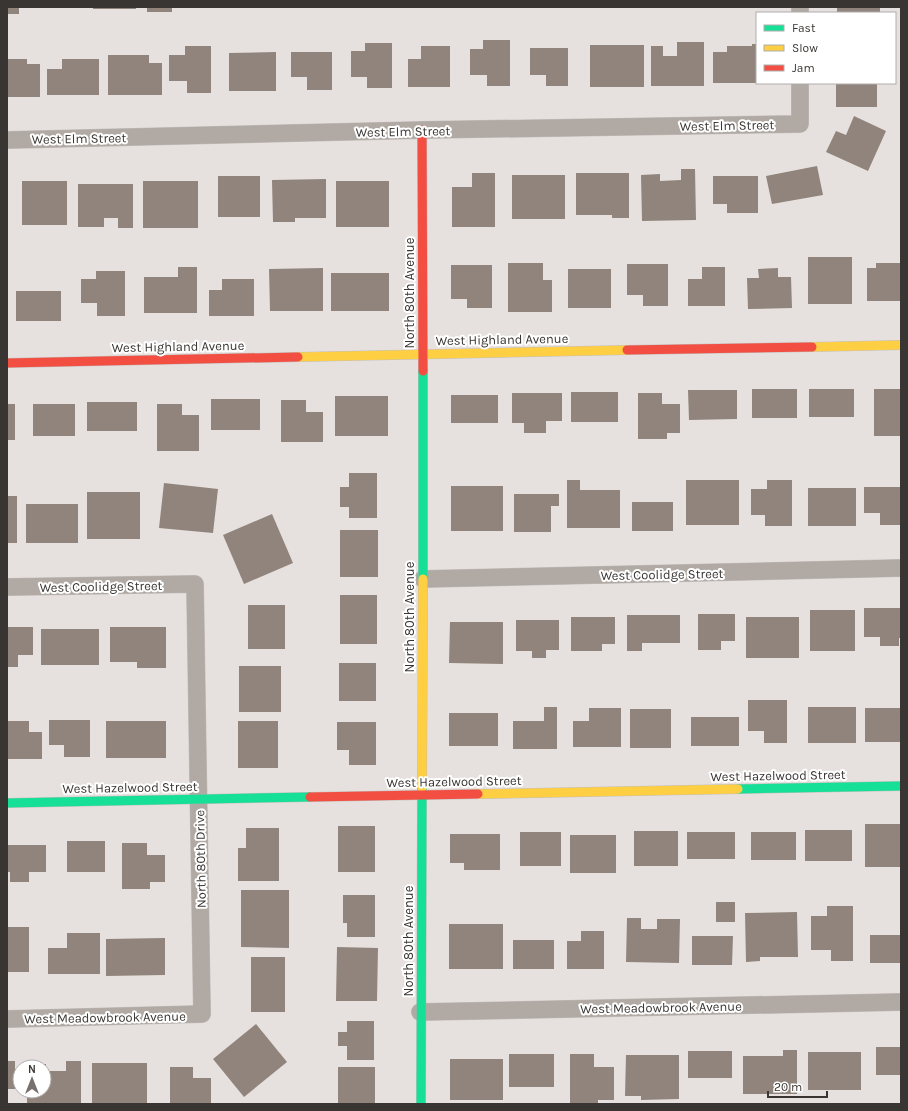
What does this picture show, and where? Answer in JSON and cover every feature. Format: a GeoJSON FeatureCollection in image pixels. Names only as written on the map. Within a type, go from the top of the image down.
{"type":"FeatureCollection","features":[{"type":"Feature","properties":{"kind":"street","name":"West Elm Street"},"geometry":{"type":"LineString","coordinates":[[7,140],[422,130],[800,124],[800,84]]}},
{"type":"Feature","properties":{"kind":"street","name":"North 80th Avenue"},"geometry":{"type":"LineString","coordinates":[[421,1104],[420,1012],[423,579],[422,130]]}},
{"type":"Feature","properties":{"kind":"street","name":"West Highland Avenue"},"geometry":{"type":"LineString","coordinates":[[7,363],[901,345]]}},
{"type":"Feature","properties":{"kind":"street","name":"West Coolidge Street"},"geometry":{"type":"LineString","coordinates":[[423,579],[901,568]]}},
{"type":"Feature","properties":{"kind":"street","name":"West Coolidge Street"},"geometry":{"type":"LineString","coordinates":[[7,587],[195,584]]}},
{"type":"Feature","properties":{"kind":"street","name":"North 80th Drive"},"geometry":{"type":"LineString","coordinates":[[195,584],[202,1014]]}},
{"type":"Feature","properties":{"kind":"street","name":"West Hazelwood Street"},"geometry":{"type":"LineString","coordinates":[[7,803],[901,786]]}},
{"type":"Feature","properties":{"kind":"street","name":"West Meadowbrook Avenue"},"geometry":{"type":"LineString","coordinates":[[420,1012],[901,1002]]}},
{"type":"Feature","properties":{"kind":"street","name":"West Meadowbrook Avenue"},"geometry":{"type":"LineString","coordinates":[[7,1019],[202,1014]]}},
{"type":"Feature","properties":{"kind":"building"},"geometry":{"type":"Polygon","coordinates":[[[7,7],[19,7],[19,14],[7,14],[7,7]]]}},
{"type":"Feature","properties":{"kind":"building"},"geometry":{"type":"Polygon","coordinates":[[[93,7],[136,7],[136,9],[93,9],[93,7]]]}},
{"type":"Feature","properties":{"kind":"building"},"geometry":{"type":"Polygon","coordinates":[[[147,7],[172,7],[172,12],[147,12],[147,7]]]}},
{"type":"Feature","properties":{"kind":"building"},"geometry":{"type":"Polygon","coordinates":[[[837,7],[880,7],[880,12],[837,12],[837,7]]]}},
{"type":"Feature","properties":{"kind":"building"},"geometry":{"type":"Polygon","coordinates":[[[483,40],[510,40],[510,86],[487,86],[487,75],[470,75],[470,49],[483,49],[483,40]]]}},
{"type":"Feature","properties":{"kind":"building"},"geometry":{"type":"Polygon","coordinates":[[[677,42],[704,42],[704,86],[651,86],[651,46],[663,46],[663,56],[677,56],[677,42]]]}},
{"type":"Feature","properties":{"kind":"building"},"geometry":{"type":"Polygon","coordinates":[[[365,43],[392,43],[392,88],[367,88],[367,77],[351,77],[351,51],[365,51],[365,43]]]}},
{"type":"Feature","properties":{"kind":"building"},"geometry":{"type":"Polygon","coordinates":[[[752,44],[756,44],[756,83],[713,83],[713,52],[727,52],[727,46],[752,46],[752,44]]]}},
{"type":"Feature","properties":{"kind":"building"},"geometry":{"type":"Polygon","coordinates":[[[590,45],[644,45],[644,87],[590,87],[590,45]]]}},
{"type":"Feature","properties":{"kind":"building"},"geometry":{"type":"Polygon","coordinates":[[[185,46],[211,46],[211,93],[187,93],[187,81],[169,81],[169,55],[185,55],[185,46]]]}},
{"type":"Feature","properties":{"kind":"building"},"geometry":{"type":"Polygon","coordinates":[[[421,46],[450,46],[450,87],[408,87],[408,59],[421,59],[421,46]]]}},
{"type":"Feature","properties":{"kind":"building"},"geometry":{"type":"Polygon","coordinates":[[[530,48],[568,48],[568,86],[546,86],[546,75],[530,75],[530,48]]]}},
{"type":"Feature","properties":{"kind":"building"},"geometry":{"type":"Polygon","coordinates":[[[276,52],[276,91],[229,91],[229,53],[276,52]]]}},
{"type":"Feature","properties":{"kind":"building"},"geometry":{"type":"Polygon","coordinates":[[[291,52],[332,52],[332,90],[307,90],[307,77],[291,77],[291,52]]]}},
{"type":"Feature","properties":{"kind":"building"},"geometry":{"type":"Polygon","coordinates":[[[108,55],[149,55],[149,63],[162,63],[162,95],[108,95],[108,55]]]}},
{"type":"Feature","properties":{"kind":"building"},"geometry":{"type":"Polygon","coordinates":[[[7,59],[27,59],[27,64],[40,64],[40,97],[7,97],[7,59]]]}},
{"type":"Feature","properties":{"kind":"building"},"geometry":{"type":"Polygon","coordinates":[[[62,59],[99,59],[99,95],[47,95],[47,69],[62,69],[62,59]]]}},
{"type":"Feature","properties":{"kind":"building"},"geometry":{"type":"Polygon","coordinates":[[[836,84],[877,84],[877,107],[836,107],[836,84]]]}},
{"type":"Feature","properties":{"kind":"building"},"geometry":{"type":"Polygon","coordinates":[[[854,116],[886,131],[868,171],[826,152],[836,131],[846,135],[854,116]]]}},
{"type":"Feature","properties":{"kind":"building"},"geometry":{"type":"Polygon","coordinates":[[[817,166],[823,195],[772,204],[766,176],[817,166]]]}},
{"type":"Feature","properties":{"kind":"building"},"geometry":{"type":"Polygon","coordinates":[[[681,169],[695,169],[696,220],[642,221],[641,175],[660,174],[660,181],[681,180],[681,169]]]}},
{"type":"Feature","properties":{"kind":"building"},"geometry":{"type":"Polygon","coordinates":[[[472,173],[495,173],[495,227],[452,227],[452,187],[472,187],[472,173]]]}},
{"type":"Feature","properties":{"kind":"building"},"geometry":{"type":"Polygon","coordinates":[[[576,173],[629,173],[629,218],[612,218],[612,215],[576,215],[576,173]]]}},
{"type":"Feature","properties":{"kind":"building"},"geometry":{"type":"Polygon","coordinates":[[[512,175],[565,175],[565,219],[512,219],[512,175]]]}},
{"type":"Feature","properties":{"kind":"building"},"geometry":{"type":"Polygon","coordinates":[[[218,176],[260,176],[260,217],[218,217],[218,176]]]}},
{"type":"Feature","properties":{"kind":"building"},"geometry":{"type":"Polygon","coordinates":[[[713,176],[758,176],[758,213],[727,213],[727,204],[713,204],[713,176]]]}},
{"type":"Feature","properties":{"kind":"building"},"geometry":{"type":"Polygon","coordinates":[[[326,179],[326,218],[295,218],[295,222],[273,222],[272,180],[326,179]]]}},
{"type":"Feature","properties":{"kind":"building"},"geometry":{"type":"Polygon","coordinates":[[[22,181],[67,181],[67,225],[22,225],[22,181]]]}},
{"type":"Feature","properties":{"kind":"building"},"geometry":{"type":"Polygon","coordinates":[[[143,181],[198,181],[198,228],[143,228],[143,181]]]}},
{"type":"Feature","properties":{"kind":"building"},"geometry":{"type":"Polygon","coordinates":[[[336,181],[389,181],[389,227],[336,227],[336,181]]]}},
{"type":"Feature","properties":{"kind":"building"},"geometry":{"type":"Polygon","coordinates":[[[78,184],[133,184],[133,228],[118,228],[118,218],[104,218],[104,227],[78,227],[78,184]]]}},
{"type":"Feature","properties":{"kind":"building"},"geometry":{"type":"Polygon","coordinates":[[[808,257],[852,257],[852,304],[808,304],[808,257]]]}},
{"type":"Feature","properties":{"kind":"building"},"geometry":{"type":"Polygon","coordinates":[[[508,263],[543,263],[543,280],[552,280],[552,312],[508,312],[508,263]]]}},
{"type":"Feature","properties":{"kind":"building"},"geometry":{"type":"Polygon","coordinates":[[[876,263],[901,263],[901,301],[867,301],[867,268],[876,268],[876,263]]]}},
{"type":"Feature","properties":{"kind":"building"},"geometry":{"type":"Polygon","coordinates":[[[627,264],[668,264],[668,306],[643,306],[643,295],[627,295],[627,264]]]}},
{"type":"Feature","properties":{"kind":"building"},"geometry":{"type":"Polygon","coordinates":[[[451,265],[492,265],[492,308],[467,308],[467,299],[451,299],[451,265]]]}},
{"type":"Feature","properties":{"kind":"building"},"geometry":{"type":"Polygon","coordinates":[[[178,267],[197,267],[197,313],[144,313],[144,277],[178,277],[178,267]]]}},
{"type":"Feature","properties":{"kind":"building"},"geometry":{"type":"Polygon","coordinates":[[[702,267],[725,267],[725,306],[688,306],[688,279],[702,279],[702,267]]]}},
{"type":"Feature","properties":{"kind":"building"},"geometry":{"type":"Polygon","coordinates":[[[323,268],[323,311],[270,311],[269,269],[323,268]]]}},
{"type":"Feature","properties":{"kind":"building"},"geometry":{"type":"Polygon","coordinates":[[[778,268],[778,277],[791,277],[792,308],[748,309],[747,278],[759,278],[758,269],[778,268]]]}},
{"type":"Feature","properties":{"kind":"building"},"geometry":{"type":"Polygon","coordinates":[[[568,269],[611,269],[611,308],[568,308],[568,269]]]}},
{"type":"Feature","properties":{"kind":"building"},"geometry":{"type":"Polygon","coordinates":[[[96,271],[125,271],[125,316],[97,316],[97,303],[81,303],[81,279],[96,279],[96,271]]]}},
{"type":"Feature","properties":{"kind":"building"},"geometry":{"type":"Polygon","coordinates":[[[331,273],[389,273],[389,311],[331,311],[331,273]]]}},
{"type":"Feature","properties":{"kind":"building"},"geometry":{"type":"Polygon","coordinates":[[[222,279],[254,279],[254,316],[209,316],[209,290],[222,290],[222,279]]]}},
{"type":"Feature","properties":{"kind":"building"},"geometry":{"type":"Polygon","coordinates":[[[16,291],[61,291],[61,321],[16,321],[16,291]]]}},
{"type":"Feature","properties":{"kind":"building"},"geometry":{"type":"Polygon","coordinates":[[[752,389],[797,389],[797,418],[752,418],[752,389]]]}},
{"type":"Feature","properties":{"kind":"building"},"geometry":{"type":"Polygon","coordinates":[[[809,389],[854,389],[854,417],[809,417],[809,389]]]}},
{"type":"Feature","properties":{"kind":"building"},"geometry":{"type":"Polygon","coordinates":[[[874,389],[900,389],[901,436],[874,436],[874,389]]]}},
{"type":"Feature","properties":{"kind":"building"},"geometry":{"type":"Polygon","coordinates":[[[688,390],[737,390],[737,419],[689,420],[688,390]]]}},
{"type":"Feature","properties":{"kind":"building"},"geometry":{"type":"Polygon","coordinates":[[[571,392],[618,392],[618,422],[571,422],[571,392]]]}},
{"type":"Feature","properties":{"kind":"building"},"geometry":{"type":"Polygon","coordinates":[[[512,393],[562,393],[562,421],[546,421],[546,433],[524,433],[524,423],[512,423],[512,393]]]}},
{"type":"Feature","properties":{"kind":"building"},"geometry":{"type":"Polygon","coordinates":[[[638,393],[662,393],[662,404],[680,404],[680,433],[667,433],[667,439],[638,439],[638,393]]]}},
{"type":"Feature","properties":{"kind":"building"},"geometry":{"type":"Polygon","coordinates":[[[451,395],[498,395],[498,423],[451,423],[451,395]]]}},
{"type":"Feature","properties":{"kind":"building"},"geometry":{"type":"Polygon","coordinates":[[[335,396],[388,396],[388,436],[335,436],[335,396]]]}},
{"type":"Feature","properties":{"kind":"building"},"geometry":{"type":"Polygon","coordinates":[[[211,399],[260,399],[260,430],[211,430],[211,399]]]}},
{"type":"Feature","properties":{"kind":"building"},"geometry":{"type":"Polygon","coordinates":[[[281,400],[306,400],[306,412],[323,412],[323,442],[281,442],[281,400]]]}},
{"type":"Feature","properties":{"kind":"building"},"geometry":{"type":"Polygon","coordinates":[[[87,402],[137,402],[137,431],[87,431],[87,402]]]}},
{"type":"Feature","properties":{"kind":"building"},"geometry":{"type":"Polygon","coordinates":[[[7,404],[15,404],[15,440],[7,440],[7,404]]]}},
{"type":"Feature","properties":{"kind":"building"},"geometry":{"type":"Polygon","coordinates":[[[33,404],[75,404],[75,436],[33,436],[33,404]]]}},
{"type":"Feature","properties":{"kind":"building"},"geometry":{"type":"Polygon","coordinates":[[[157,404],[182,404],[182,415],[199,415],[199,451],[157,451],[157,404]]]}},
{"type":"Feature","properties":{"kind":"building"},"geometry":{"type":"Polygon","coordinates":[[[349,473],[377,473],[377,518],[349,518],[349,507],[340,507],[340,487],[349,487],[349,473]]]}},
{"type":"Feature","properties":{"kind":"building"},"geometry":{"type":"Polygon","coordinates":[[[567,480],[580,480],[580,490],[620,490],[620,528],[567,528],[567,480]]]}},
{"type":"Feature","properties":{"kind":"building"},"geometry":{"type":"Polygon","coordinates":[[[686,480],[739,480],[739,525],[686,525],[686,480]]]}},
{"type":"Feature","properties":{"kind":"building"},"geometry":{"type":"Polygon","coordinates":[[[767,480],[792,480],[792,526],[765,526],[765,515],[751,515],[751,489],[767,489],[767,480]]]}},
{"type":"Feature","properties":{"kind":"building"},"geometry":{"type":"Polygon","coordinates":[[[164,483],[218,489],[213,533],[159,528],[164,483]]]}},
{"type":"Feature","properties":{"kind":"building"},"geometry":{"type":"Polygon","coordinates":[[[451,486],[503,486],[503,531],[451,531],[451,486]]]}},
{"type":"Feature","properties":{"kind":"building"},"geometry":{"type":"Polygon","coordinates":[[[864,487],[901,487],[901,525],[880,525],[880,513],[864,513],[864,487]]]}},
{"type":"Feature","properties":{"kind":"building"},"geometry":{"type":"Polygon","coordinates":[[[808,488],[856,488],[856,526],[808,526],[808,488]]]}},
{"type":"Feature","properties":{"kind":"building"},"geometry":{"type":"Polygon","coordinates":[[[87,492],[140,492],[140,539],[87,539],[87,492]]]}},
{"type":"Feature","properties":{"kind":"building"},"geometry":{"type":"Polygon","coordinates":[[[514,494],[559,494],[559,506],[551,506],[551,532],[514,532],[514,494]]]}},
{"type":"Feature","properties":{"kind":"building"},"geometry":{"type":"Polygon","coordinates":[[[7,496],[17,496],[17,543],[7,543],[7,496]]]}},
{"type":"Feature","properties":{"kind":"building"},"geometry":{"type":"Polygon","coordinates":[[[632,502],[673,502],[673,531],[632,531],[632,502]]]}},
{"type":"Feature","properties":{"kind":"building"},"geometry":{"type":"Polygon","coordinates":[[[26,504],[78,504],[78,543],[26,543],[26,504]]]}},
{"type":"Feature","properties":{"kind":"building"},"geometry":{"type":"Polygon","coordinates":[[[272,514],[293,563],[244,584],[223,535],[272,514]]]}},
{"type":"Feature","properties":{"kind":"building"},"geometry":{"type":"Polygon","coordinates":[[[340,530],[378,530],[378,577],[340,577],[340,530]]]}},
{"type":"Feature","properties":{"kind":"building"},"geometry":{"type":"Polygon","coordinates":[[[340,595],[377,595],[377,644],[340,644],[340,595]]]}},
{"type":"Feature","properties":{"kind":"building"},"geometry":{"type":"Polygon","coordinates":[[[248,605],[285,605],[285,649],[248,649],[248,605]]]}},
{"type":"Feature","properties":{"kind":"building"},"geometry":{"type":"Polygon","coordinates":[[[864,608],[901,608],[901,638],[899,638],[899,646],[880,646],[880,637],[864,637],[864,608]]]}},
{"type":"Feature","properties":{"kind":"building"},"geometry":{"type":"Polygon","coordinates":[[[810,610],[855,610],[855,651],[810,651],[810,610]]]}},
{"type":"Feature","properties":{"kind":"building"},"geometry":{"type":"Polygon","coordinates":[[[698,614],[735,614],[735,641],[721,641],[721,650],[698,650],[698,614]]]}},
{"type":"Feature","properties":{"kind":"building"},"geometry":{"type":"Polygon","coordinates":[[[627,615],[680,615],[680,643],[642,643],[642,651],[627,651],[627,615]]]}},
{"type":"Feature","properties":{"kind":"building"},"geometry":{"type":"Polygon","coordinates":[[[571,617],[615,617],[615,644],[602,644],[602,651],[571,651],[571,617]]]}},
{"type":"Feature","properties":{"kind":"building"},"geometry":{"type":"Polygon","coordinates":[[[746,617],[799,617],[799,658],[746,658],[746,617]]]}},
{"type":"Feature","properties":{"kind":"building"},"geometry":{"type":"Polygon","coordinates":[[[516,620],[559,620],[559,650],[546,650],[546,658],[532,658],[532,651],[516,651],[516,620]]]}},
{"type":"Feature","properties":{"kind":"building"},"geometry":{"type":"Polygon","coordinates":[[[450,622],[503,622],[503,664],[449,663],[450,622]]]}},
{"type":"Feature","properties":{"kind":"building"},"geometry":{"type":"Polygon","coordinates":[[[7,627],[33,627],[33,655],[18,655],[18,667],[7,667],[7,627]]]}},
{"type":"Feature","properties":{"kind":"building"},"geometry":{"type":"Polygon","coordinates":[[[110,627],[166,627],[166,668],[137,668],[137,662],[110,662],[110,627]]]}},
{"type":"Feature","properties":{"kind":"building"},"geometry":{"type":"Polygon","coordinates":[[[41,629],[99,629],[99,665],[41,665],[41,629]]]}},
{"type":"Feature","properties":{"kind":"building"},"geometry":{"type":"Polygon","coordinates":[[[339,663],[376,663],[376,701],[339,701],[339,663]]]}},
{"type":"Feature","properties":{"kind":"building"},"geometry":{"type":"Polygon","coordinates":[[[239,666],[281,666],[281,712],[239,712],[239,666]]]}},
{"type":"Feature","properties":{"kind":"building"},"geometry":{"type":"Polygon","coordinates":[[[748,700],[787,700],[787,743],[764,743],[764,731],[748,731],[748,700]]]}},
{"type":"Feature","properties":{"kind":"building"},"geometry":{"type":"Polygon","coordinates":[[[544,707],[557,707],[557,749],[513,749],[513,721],[544,721],[544,707]]]}},
{"type":"Feature","properties":{"kind":"building"},"geometry":{"type":"Polygon","coordinates":[[[808,707],[856,707],[856,743],[808,743],[808,707]]]}},
{"type":"Feature","properties":{"kind":"building"},"geometry":{"type":"Polygon","coordinates":[[[589,708],[621,708],[621,747],[573,747],[573,721],[589,721],[589,708]]]}},
{"type":"Feature","properties":{"kind":"building"},"geometry":{"type":"Polygon","coordinates":[[[865,708],[901,708],[901,742],[865,742],[865,708]]]}},
{"type":"Feature","properties":{"kind":"building"},"geometry":{"type":"Polygon","coordinates":[[[630,709],[671,709],[671,748],[630,748],[630,709]]]}},
{"type":"Feature","properties":{"kind":"building"},"geometry":{"type":"Polygon","coordinates":[[[449,713],[498,713],[498,746],[449,746],[449,713]]]}},
{"type":"Feature","properties":{"kind":"building"},"geometry":{"type":"Polygon","coordinates":[[[691,717],[739,717],[739,746],[691,746],[691,717]]]}},
{"type":"Feature","properties":{"kind":"building"},"geometry":{"type":"Polygon","coordinates":[[[49,720],[90,720],[90,757],[64,757],[64,745],[49,745],[49,720]]]}},
{"type":"Feature","properties":{"kind":"building"},"geometry":{"type":"Polygon","coordinates":[[[7,721],[29,721],[29,732],[42,732],[42,759],[7,759],[7,721]]]}},
{"type":"Feature","properties":{"kind":"building"},"geometry":{"type":"Polygon","coordinates":[[[106,721],[166,721],[166,758],[106,758],[106,721]]]}},
{"type":"Feature","properties":{"kind":"building"},"geometry":{"type":"Polygon","coordinates":[[[238,721],[278,721],[278,768],[238,768],[238,721]]]}},
{"type":"Feature","properties":{"kind":"building"},"geometry":{"type":"Polygon","coordinates":[[[337,722],[376,722],[376,765],[349,765],[349,750],[337,750],[337,722]]]}},
{"type":"Feature","properties":{"kind":"building"},"geometry":{"type":"Polygon","coordinates":[[[865,824],[901,824],[901,867],[865,867],[865,824]]]}},
{"type":"Feature","properties":{"kind":"building"},"geometry":{"type":"Polygon","coordinates":[[[338,826],[375,826],[375,872],[338,872],[338,826]]]}},
{"type":"Feature","properties":{"kind":"building"},"geometry":{"type":"Polygon","coordinates":[[[246,828],[279,828],[279,881],[238,881],[238,848],[246,848],[246,828]]]}},
{"type":"Feature","properties":{"kind":"building"},"geometry":{"type":"Polygon","coordinates":[[[805,830],[852,830],[852,861],[805,861],[805,830]]]}},
{"type":"Feature","properties":{"kind":"building"},"geometry":{"type":"Polygon","coordinates":[[[634,831],[678,831],[678,866],[634,866],[634,831]]]}},
{"type":"Feature","properties":{"kind":"building"},"geometry":{"type":"Polygon","coordinates":[[[520,832],[561,832],[561,866],[520,866],[520,832]]]}},
{"type":"Feature","properties":{"kind":"building"},"geometry":{"type":"Polygon","coordinates":[[[687,832],[735,832],[735,859],[687,859],[687,832]]]}},
{"type":"Feature","properties":{"kind":"building"},"geometry":{"type":"Polygon","coordinates":[[[751,832],[796,832],[796,860],[751,860],[751,832]]]}},
{"type":"Feature","properties":{"kind":"building"},"geometry":{"type":"Polygon","coordinates":[[[450,834],[500,834],[500,870],[464,870],[464,863],[450,863],[450,834]]]}},
{"type":"Feature","properties":{"kind":"building"},"geometry":{"type":"Polygon","coordinates":[[[570,835],[616,835],[616,873],[570,873],[570,835]]]}},
{"type":"Feature","properties":{"kind":"building"},"geometry":{"type":"Polygon","coordinates":[[[67,841],[105,841],[105,872],[67,872],[67,841]]]}},
{"type":"Feature","properties":{"kind":"building"},"geometry":{"type":"Polygon","coordinates":[[[122,843],[147,843],[147,855],[165,855],[165,882],[150,882],[150,889],[122,889],[122,843]]]}},
{"type":"Feature","properties":{"kind":"building"},"geometry":{"type":"Polygon","coordinates":[[[7,845],[46,845],[46,872],[29,872],[29,882],[10,882],[10,872],[7,872],[7,845]]]}},
{"type":"Feature","properties":{"kind":"building"},"geometry":{"type":"Polygon","coordinates":[[[241,890],[289,890],[289,948],[241,947],[241,890]]]}},
{"type":"Feature","properties":{"kind":"building"},"geometry":{"type":"Polygon","coordinates":[[[343,895],[375,895],[375,937],[347,937],[347,923],[343,923],[343,895]]]}},
{"type":"Feature","properties":{"kind":"building"},"geometry":{"type":"Polygon","coordinates":[[[716,902],[735,902],[735,922],[716,922],[716,902]]]}},
{"type":"Feature","properties":{"kind":"building"},"geometry":{"type":"Polygon","coordinates":[[[827,906],[853,906],[853,961],[831,961],[831,950],[811,950],[811,916],[827,916],[827,906]]]}},
{"type":"Feature","properties":{"kind":"building"},"geometry":{"type":"Polygon","coordinates":[[[797,912],[798,957],[760,957],[760,961],[746,962],[745,913],[797,912]]]}},
{"type":"Feature","properties":{"kind":"building"},"geometry":{"type":"Polygon","coordinates":[[[627,918],[641,918],[641,929],[657,929],[657,919],[680,919],[679,963],[626,962],[627,918]]]}},
{"type":"Feature","properties":{"kind":"building"},"geometry":{"type":"Polygon","coordinates":[[[449,924],[503,924],[503,969],[449,969],[449,924]]]}},
{"type":"Feature","properties":{"kind":"building"},"geometry":{"type":"Polygon","coordinates":[[[7,927],[29,927],[29,972],[7,972],[7,927]]]}},
{"type":"Feature","properties":{"kind":"building"},"geometry":{"type":"Polygon","coordinates":[[[581,931],[604,931],[604,969],[567,969],[567,941],[581,941],[581,931]]]}},
{"type":"Feature","properties":{"kind":"building"},"geometry":{"type":"Polygon","coordinates":[[[67,933],[100,933],[100,974],[48,974],[48,948],[67,948],[67,933]]]}},
{"type":"Feature","properties":{"kind":"building"},"geometry":{"type":"Polygon","coordinates":[[[870,935],[901,935],[901,963],[870,963],[870,935]]]}},
{"type":"Feature","properties":{"kind":"building"},"geometry":{"type":"Polygon","coordinates":[[[692,936],[733,936],[732,965],[692,965],[692,936]]]}},
{"type":"Feature","properties":{"kind":"building"},"geometry":{"type":"Polygon","coordinates":[[[165,938],[165,975],[106,976],[106,939],[165,938]]]}},
{"type":"Feature","properties":{"kind":"building"},"geometry":{"type":"Polygon","coordinates":[[[513,940],[554,940],[554,969],[513,969],[513,940]]]}},
{"type":"Feature","properties":{"kind":"building"},"geometry":{"type":"Polygon","coordinates":[[[337,947],[378,948],[377,1001],[336,1001],[337,947]]]}},
{"type":"Feature","properties":{"kind":"building"},"geometry":{"type":"Polygon","coordinates":[[[251,957],[285,957],[285,1012],[251,1012],[251,957]]]}},
{"type":"Feature","properties":{"kind":"building"},"geometry":{"type":"Polygon","coordinates":[[[347,1021],[374,1021],[374,1060],[347,1060],[347,1046],[338,1046],[338,1032],[347,1032],[347,1021]]]}},
{"type":"Feature","properties":{"kind":"building"},"geometry":{"type":"Polygon","coordinates":[[[256,1024],[287,1062],[244,1097],[213,1059],[256,1024]]]}},
{"type":"Feature","properties":{"kind":"building"},"geometry":{"type":"Polygon","coordinates":[[[876,1047],[901,1047],[901,1075],[876,1075],[876,1047]]]}},
{"type":"Feature","properties":{"kind":"building"},"geometry":{"type":"Polygon","coordinates":[[[783,1050],[797,1050],[797,1094],[743,1094],[743,1056],[783,1056],[783,1050]]]}},
{"type":"Feature","properties":{"kind":"building"},"geometry":{"type":"Polygon","coordinates":[[[688,1051],[732,1051],[732,1078],[688,1078],[688,1051]]]}},
{"type":"Feature","properties":{"kind":"building"},"geometry":{"type":"Polygon","coordinates":[[[808,1052],[861,1052],[861,1090],[808,1090],[808,1052]]]}},
{"type":"Feature","properties":{"kind":"building"},"geometry":{"type":"Polygon","coordinates":[[[509,1054],[554,1054],[554,1087],[509,1087],[509,1054]]]}},
{"type":"Feature","properties":{"kind":"building"},"geometry":{"type":"Polygon","coordinates":[[[570,1054],[594,1054],[594,1067],[614,1067],[614,1100],[598,1100],[598,1104],[570,1104],[570,1054]]]}},
{"type":"Feature","properties":{"kind":"building"},"geometry":{"type":"Polygon","coordinates":[[[626,1055],[679,1055],[679,1099],[641,1100],[641,1096],[625,1096],[626,1055]]]}},
{"type":"Feature","properties":{"kind":"building"},"geometry":{"type":"Polygon","coordinates":[[[450,1059],[503,1059],[503,1100],[450,1100],[450,1059]]]}},
{"type":"Feature","properties":{"kind":"building"},"geometry":{"type":"Polygon","coordinates":[[[7,1061],[12,1061],[12,1089],[7,1089],[7,1061]]]}},
{"type":"Feature","properties":{"kind":"building"},"geometry":{"type":"Polygon","coordinates":[[[66,1061],[81,1061],[81,1104],[27,1104],[27,1099],[52,1099],[52,1071],[66,1071],[66,1061]]]}},
{"type":"Feature","properties":{"kind":"building"},"geometry":{"type":"Polygon","coordinates":[[[92,1063],[147,1063],[147,1104],[92,1104],[92,1063]]]}},
{"type":"Feature","properties":{"kind":"building"},"geometry":{"type":"Polygon","coordinates":[[[170,1067],[193,1067],[193,1078],[211,1078],[211,1104],[170,1104],[170,1067]]]}},
{"type":"Feature","properties":{"kind":"building"},"geometry":{"type":"Polygon","coordinates":[[[338,1067],[375,1067],[375,1104],[338,1104],[338,1067]]]}},
{"type":"Feature","properties":{"kind":"traffic: fast"},"geometry":{"type":"LineString","coordinates":[[423,371],[423,579]]}},
{"type":"Feature","properties":{"kind":"traffic: fast"},"geometry":{"type":"LineString","coordinates":[[738,789],[901,786]]}},
{"type":"Feature","properties":{"kind":"traffic: fast"},"geometry":{"type":"LineString","coordinates":[[421,1104],[422,788]]}},
{"type":"Feature","properties":{"kind":"traffic: fast"},"geometry":{"type":"LineString","coordinates":[[7,803],[310,797]]}},
{"type":"Feature","properties":{"kind":"traffic: slow"},"geometry":{"type":"LineString","coordinates":[[812,347],[901,345]]}},
{"type":"Feature","properties":{"kind":"traffic: slow"},"geometry":{"type":"LineString","coordinates":[[298,357],[627,350]]}},
{"type":"Feature","properties":{"kind":"traffic: slow"},"geometry":{"type":"LineString","coordinates":[[422,788],[423,579]]}},
{"type":"Feature","properties":{"kind":"traffic: slow"},"geometry":{"type":"LineString","coordinates":[[478,794],[738,789]]}},
{"type":"Feature","properties":{"kind":"traffic: jam"},"geometry":{"type":"LineString","coordinates":[[422,130],[423,371]]}},
{"type":"Feature","properties":{"kind":"traffic: jam"},"geometry":{"type":"LineString","coordinates":[[627,350],[812,347]]}},
{"type":"Feature","properties":{"kind":"traffic: jam"},"geometry":{"type":"LineString","coordinates":[[7,363],[298,357]]}},
{"type":"Feature","properties":{"kind":"traffic: jam"},"geometry":{"type":"LineString","coordinates":[[310,797],[478,794]]}}]}
